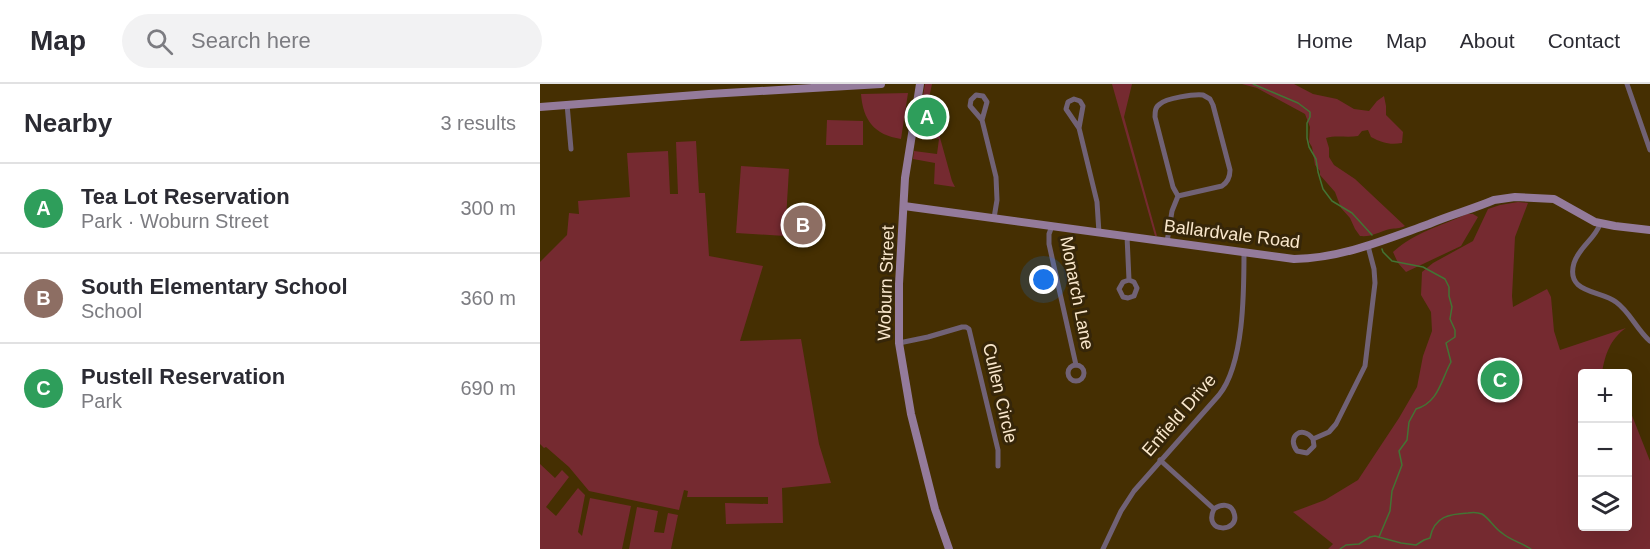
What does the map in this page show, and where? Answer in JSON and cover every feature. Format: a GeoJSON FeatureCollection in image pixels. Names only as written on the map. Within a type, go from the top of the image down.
{"type":"FeatureCollection","features":[{"type":"Feature","properties":{"kind":"street"},"geometry":{"type":"LineString","coordinates":[[540,107],[881,84]]}},
{"type":"Feature","properties":{"kind":"street","name":"Woburn Street"},"geometry":{"type":"LineString","coordinates":[[920,84],[908,152],[898,308],[899,343],[911,414],[938,519],[949,549]]}},
{"type":"Feature","properties":{"kind":"street"},"geometry":{"type":"LineString","coordinates":[[1627,84],[1650,150]]}},
{"type":"Feature","properties":{"kind":"street"},"geometry":{"type":"LineString","coordinates":[[1197,94],[1203,95],[1210,99],[1213,105],[1230,176],[1222,186],[1178,196],[1173,187],[1155,111],[1157,106],[1164,101],[1197,94]]}},
{"type":"Feature","properties":{"kind":"street"},"geometry":{"type":"LineString","coordinates":[[982,120],[970,105],[976,95],[983,96],[987,102],[982,120],[996,177],[997,200],[994,218]]}},
{"type":"Feature","properties":{"kind":"street"},"geometry":{"type":"LineString","coordinates":[[1079,128],[1083,106],[1079,100],[1074,99],[1068,102],[1066,111],[1079,128],[1097,202],[1099,233]]}},
{"type":"Feature","properties":{"kind":"street"},"geometry":{"type":"LineString","coordinates":[[567,104],[571,149]]}},
{"type":"Feature","properties":{"kind":"street"},"geometry":{"type":"LineString","coordinates":[[1167,242],[1172,211],[1178,196]]}},
{"type":"Feature","properties":{"kind":"street","name":"Ballardvale Road"},"geometry":{"type":"LineString","coordinates":[[904,206],[1283,258],[1308,258],[1344,253],[1494,200],[1509,197],[1557,200],[1580,215],[1600,224],[1650,230]]}},
{"type":"Feature","properties":{"kind":"street"},"geometry":{"type":"LineString","coordinates":[[1600,224],[1575,260],[1573,271],[1575,280],[1585,290],[1617,302],[1650,341]]}},
{"type":"Feature","properties":{"kind":"street","name":"Monarch Lane"},"geometry":{"type":"LineString","coordinates":[[1052,226],[1049,244],[1076,365]]}},
{"type":"Feature","properties":{"kind":"street"},"geometry":{"type":"LineString","coordinates":[[1127,236],[1129,280]]}},
{"type":"Feature","properties":{"kind":"street"},"geometry":{"type":"LineString","coordinates":[[1313,439],[1329,432],[1336,424],[1365,366],[1375,283],[1368,246]]}},
{"type":"Feature","properties":{"kind":"street","name":"Enfield Drive"},"geometry":{"type":"LineString","coordinates":[[1103,549],[1125,505],[1138,486],[1228,384],[1242,315],[1244,252]]}},
{"type":"Feature","properties":{"kind":"street","name":"Cullen Circle"},"geometry":{"type":"LineString","coordinates":[[899,343],[959,327],[969,328],[999,450],[998,466]]}},
{"type":"Feature","properties":{"kind":"street"},"geometry":{"type":"LineString","coordinates":[[1301,432],[1308,433],[1313,439],[1314,446],[1307,453],[1297,451],[1293,446],[1293,438],[1301,432]]}},
{"type":"Feature","properties":{"kind":"street"},"geometry":{"type":"LineString","coordinates":[[1160,460],[1214,509]]}},
{"type":"Feature","properties":{"kind":"street"},"geometry":{"type":"LineString","coordinates":[[1221,505],[1228,506],[1234,512],[1233,523],[1227,528],[1216,526],[1211,516],[1214,509],[1221,505]]}},
{"type":"Feature","properties":{"kind":"shaded area"},"geometry":{"type":"Polygon","coordinates":[[[925,84],[932,84],[929,98],[955,187],[934,184],[935,163],[913,159],[914,151],[937,154],[939,139],[916,136],[925,84]]]}},
{"type":"Feature","properties":{"kind":"shaded area"},"geometry":{"type":"Polygon","coordinates":[[[1112,84],[1132,84],[1124,117],[1157,236],[1155,236],[1112,84]]]}},
{"type":"Feature","properties":{"kind":"shaded area"},"geometry":{"type":"Polygon","coordinates":[[[1242,84],[1294,84],[1313,94],[1337,99],[1354,109],[1369,111],[1384,96],[1386,115],[1403,132],[1402,143],[1390,144],[1379,141],[1371,137],[1368,130],[1362,131],[1358,136],[1330,137],[1326,138],[1329,157],[1334,165],[1355,179],[1405,226],[1360,236],[1350,218],[1341,208],[1335,192],[1320,175],[1315,165],[1309,142],[1310,127],[1305,114],[1257,88],[1242,84]]]}},
{"type":"Feature","properties":{"kind":"shaded area"},"geometry":{"type":"Polygon","coordinates":[[[908,93],[901,139],[877,130],[867,119],[861,94],[908,93]]]}},
{"type":"Feature","properties":{"kind":"shaded area"},"geometry":{"type":"Polygon","coordinates":[[[827,120],[863,121],[863,145],[826,145],[827,120]]]}},
{"type":"Feature","properties":{"kind":"shaded area"},"geometry":{"type":"Polygon","coordinates":[[[696,141],[699,193],[705,193],[709,256],[763,266],[740,341],[801,339],[819,444],[831,483],[782,488],[783,523],[726,524],[725,503],[768,504],[768,497],[687,497],[688,491],[684,490],[679,510],[589,491],[569,467],[540,444],[540,262],[567,235],[569,213],[579,214],[578,201],[630,197],[627,153],[668,151],[670,194],[678,194],[676,142],[696,141]]]}},
{"type":"Feature","properties":{"kind":"shaded area"},"geometry":{"type":"Polygon","coordinates":[[[741,166],[789,169],[785,236],[736,233],[741,166]]]}},
{"type":"Feature","properties":{"kind":"shaded area"},"geometry":{"type":"Polygon","coordinates":[[[1528,203],[1515,237],[1513,307],[1547,289],[1551,297],[1554,331],[1560,350],[1626,328],[1620,332],[1609,348],[1603,369],[1578,369],[1578,531],[1632,531],[1632,416],[1650,461],[1650,549],[1328,549],[1333,544],[1293,512],[1325,500],[1358,480],[1417,387],[1423,356],[1432,331],[1431,312],[1421,295],[1422,272],[1433,263],[1473,241],[1488,209],[1500,205],[1528,203]]]}},
{"type":"Feature","properties":{"kind":"shaded area"},"geometry":{"type":"Polygon","coordinates":[[[1467,214],[1478,217],[1461,246],[1406,272],[1398,263],[1393,252],[1402,245],[1420,234],[1467,214]]]}},
{"type":"Feature","properties":{"kind":"shaded area"},"geometry":{"type":"Polygon","coordinates":[[[540,464],[555,478],[562,470],[569,477],[546,507],[556,516],[578,488],[585,495],[578,532],[582,536],[590,498],[631,506],[622,549],[540,549],[540,464]]]}},
{"type":"Feature","properties":{"kind":"shaded area"},"geometry":{"type":"Polygon","coordinates":[[[637,507],[658,511],[654,532],[664,533],[668,513],[678,515],[671,549],[629,549],[637,507]]]}},
{"type":"Feature","properties":{"kind":"waterway"},"geometry":{"type":"LineString","coordinates":[[1253,84],[1298,103],[1310,112],[1307,138],[1316,159],[1323,189],[1332,201],[1352,213],[1372,235]]}},
{"type":"Feature","properties":{"kind":"waterway"},"geometry":{"type":"LineString","coordinates":[[1379,537],[1390,511],[1392,491],[1402,465],[1399,451],[1407,440],[1409,422],[1416,409],[1424,406],[1435,396],[1451,362],[1446,343],[1455,337],[1455,330],[1450,319],[1452,307],[1449,287],[1445,279],[1423,267],[1392,261],[1382,249]]}},
{"type":"Feature","properties":{"kind":"waterway"},"geometry":{"type":"LineString","coordinates":[[1340,549],[1346,545],[1359,544],[1375,536],[1416,545],[1430,538],[1435,525],[1444,518],[1473,512],[1482,514],[1505,535],[1531,549]]}},
{"type":"Feature","properties":{"kind":"place","name":"Tea Lot Reservation"},"geometry":{"type":"Point","coordinates":[927,117]}},
{"type":"Feature","properties":{"kind":"place","name":"South Elementary School"},"geometry":{"type":"Point","coordinates":[803,225]}},
{"type":"Feature","properties":{"kind":"place","name":"Pustell Reservation"},"geometry":{"type":"Point","coordinates":[1500,380]}}]}
